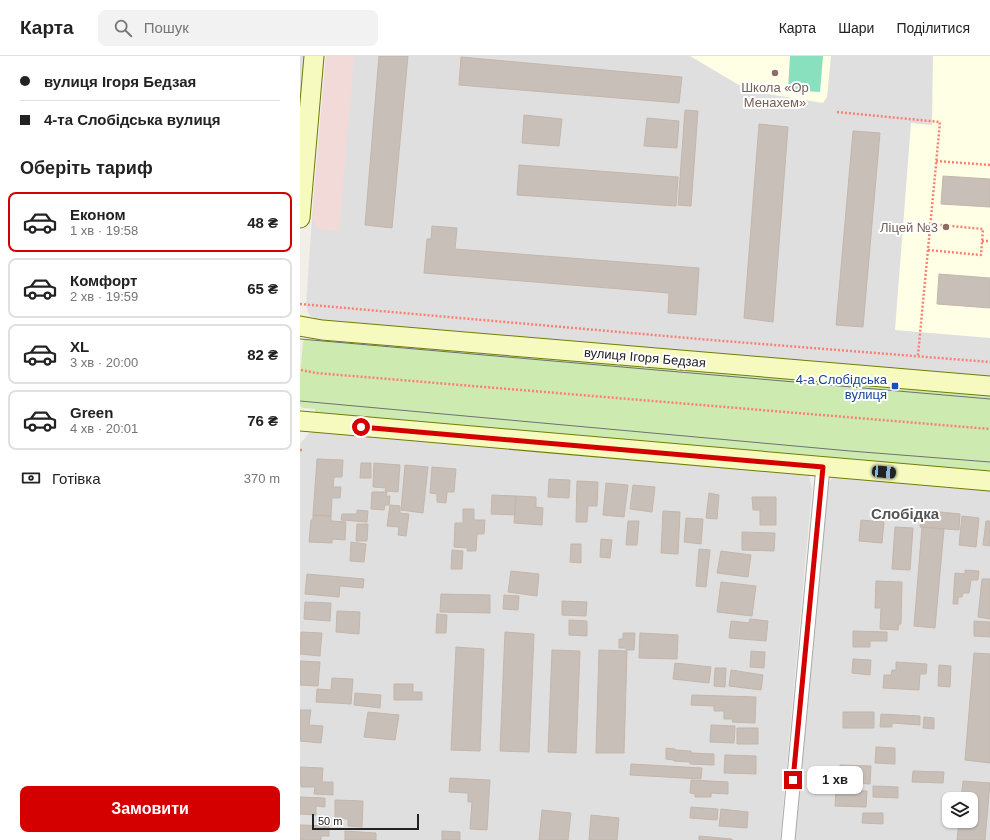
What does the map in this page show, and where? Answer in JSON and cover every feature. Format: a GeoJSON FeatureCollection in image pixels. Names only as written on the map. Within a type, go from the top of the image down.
{"type":"FeatureCollection","features":[{"type":"Feature","properties":{"kind":"street"},"geometry":{"type":"LineString","coordinates":[[300,218],[314,56]]}},
{"type":"Feature","properties":{"kind":"street","name":"вулиця Ігоря Бедзая"},"geometry":{"type":"LineString","coordinates":[[300,326],[330,331],[990,386]]}},
{"type":"Feature","properties":{"kind":"street"},"geometry":{"type":"LineString","coordinates":[[300,421],[990,481]]}},
{"type":"Feature","properties":{"kind":"street"},"geometry":{"type":"LineString","coordinates":[[788,840],[823,467]]}},
{"type":"Feature","properties":{"kind":"path"},"geometry":{"type":"LineString","coordinates":[[837,112],[940,122],[918,356]]}},
{"type":"Feature","properties":{"kind":"path"},"geometry":{"type":"LineString","coordinates":[[936,161],[990,165]]}},
{"type":"Feature","properties":{"kind":"path"},"geometry":{"type":"LineString","coordinates":[[928,250],[981,255],[983,229],[930,224]]}},
{"type":"Feature","properties":{"kind":"path"},"geometry":{"type":"LineString","coordinates":[[982,240],[990,242]]}},
{"type":"Feature","properties":{"kind":"path"},"geometry":{"type":"LineString","coordinates":[[300,304],[711,340],[990,362]]}},
{"type":"Feature","properties":{"kind":"path"},"geometry":{"type":"LineString","coordinates":[[301,370],[316,373],[990,429]]}},
{"type":"Feature","properties":{"kind":"shaded area"},"geometry":{"type":"Polygon","coordinates":[[[300,56],[304,56],[300,106],[300,56]]]}},
{"type":"Feature","properties":{"kind":"shaded area"},"geometry":{"type":"Polygon","coordinates":[[[326,56],[990,56],[990,377],[321,322],[310,316],[306,305],[326,56]]]}},
{"type":"Feature","properties":{"kind":"shaded area"},"geometry":{"type":"Polygon","coordinates":[[[326,56],[354,56],[339,231],[317,229],[312,218],[326,56]]]}},
{"type":"Feature","properties":{"kind":"shaded area","name":"Школа «Ор Менахем»"},"geometry":{"type":"Polygon","coordinates":[[[690,56],[831,56],[827,97],[823,103],[749,91],[690,56]]]}},
{"type":"Feature","properties":{"kind":"shaded area","name":"Ліцей №3"},"geometry":{"type":"Polygon","coordinates":[[[933,56],[990,56],[990,338],[895,330],[911,123],[932,125],[933,56]]]}},
{"type":"Feature","properties":{"kind":"shaded area"},"geometry":{"type":"Polygon","coordinates":[[[314,432],[796,469],[809,476],[812,489],[780,840],[300,840],[300,444],[309,433],[314,432]]]}},
{"type":"Feature","properties":{"kind":"shaded area"},"geometry":{"type":"Polygon","coordinates":[[[843,475],[990,487],[990,840],[794,840],[826,488],[832,478],[843,475]]]}},
{"type":"Feature","properties":{"kind":"green space"},"geometry":{"type":"Polygon","coordinates":[[[790,56],[823,56],[820,92],[788,90],[790,56]]]}},
{"type":"Feature","properties":{"kind":"green space"},"geometry":{"type":"Polygon","coordinates":[[[308,339],[990,395],[990,473],[315,414],[315,409],[303,408],[300,406],[300,375],[303,342],[304,340],[308,339]]]}},
{"type":"Feature","properties":{"kind":"building"},"geometry":{"type":"Polygon","coordinates":[[[379,56],[408,56],[392,228],[365,225],[379,56]]]}},
{"type":"Feature","properties":{"kind":"building"},"geometry":{"type":"Polygon","coordinates":[[[461,57],[682,77],[679,103],[459,85],[461,57]]]}},
{"type":"Feature","properties":{"kind":"building"},"geometry":{"type":"Polygon","coordinates":[[[685,110],[698,111],[691,206],[678,205],[685,110]]]}},
{"type":"Feature","properties":{"kind":"building"},"geometry":{"type":"Polygon","coordinates":[[[524,115],[562,119],[559,146],[522,143],[524,115]]]}},
{"type":"Feature","properties":{"kind":"building"},"geometry":{"type":"Polygon","coordinates":[[[647,118],[679,121],[677,148],[644,146],[647,118]]]}},
{"type":"Feature","properties":{"kind":"building"},"geometry":{"type":"Polygon","coordinates":[[[759,124],[788,127],[773,322],[744,318],[759,124]]]}},
{"type":"Feature","properties":{"kind":"building"},"geometry":{"type":"Polygon","coordinates":[[[853,131],[880,133],[863,327],[836,325],[853,131]]]}},
{"type":"Feature","properties":{"kind":"building"},"geometry":{"type":"Polygon","coordinates":[[[519,165],[678,177],[676,206],[517,195],[519,165]]]}},
{"type":"Feature","properties":{"kind":"building"},"geometry":{"type":"Polygon","coordinates":[[[943,176],[990,179],[990,207],[941,204],[943,176]]]}},
{"type":"Feature","properties":{"kind":"building"},"geometry":{"type":"Polygon","coordinates":[[[432,226],[457,228],[455,249],[699,268],[696,315],[668,313],[669,293],[424,273],[427,239],[431,239],[432,226]]]}},
{"type":"Feature","properties":{"kind":"building"},"geometry":{"type":"Polygon","coordinates":[[[939,274],[990,278],[990,308],[937,304],[939,274]]]}},
{"type":"Feature","properties":{"kind":"building"},"geometry":{"type":"Polygon","coordinates":[[[317,459],[343,460],[342,477],[334,477],[333,487],[341,487],[340,498],[332,498],[331,516],[313,515],[317,459]]]}},
{"type":"Feature","properties":{"kind":"building"},"geometry":{"type":"Polygon","coordinates":[[[361,463],[371,463],[371,478],[360,478],[361,463]]]}},
{"type":"Feature","properties":{"kind":"building"},"geometry":{"type":"Polygon","coordinates":[[[374,463],[400,465],[398,492],[385,491],[386,488],[373,487],[374,463]]]}},
{"type":"Feature","properties":{"kind":"building"},"geometry":{"type":"Polygon","coordinates":[[[405,465],[428,467],[423,513],[401,510],[405,465]]]}},
{"type":"Feature","properties":{"kind":"building"},"geometry":{"type":"Polygon","coordinates":[[[432,467],[456,469],[454,492],[447,492],[446,503],[437,502],[437,494],[430,493],[432,467]]]}},
{"type":"Feature","properties":{"kind":"building"},"geometry":{"type":"Polygon","coordinates":[[[549,479],[570,480],[569,498],[548,497],[549,479]]]}},
{"type":"Feature","properties":{"kind":"building"},"geometry":{"type":"Polygon","coordinates":[[[577,481],[598,482],[597,506],[588,506],[587,522],[576,522],[577,481]]]}},
{"type":"Feature","properties":{"kind":"building"},"geometry":{"type":"Polygon","coordinates":[[[606,483],[628,485],[624,517],[603,515],[606,483]]]}},
{"type":"Feature","properties":{"kind":"building"},"geometry":{"type":"Polygon","coordinates":[[[633,485],[655,487],[652,512],[630,509],[633,485]]]}},
{"type":"Feature","properties":{"kind":"building"},"geometry":{"type":"Polygon","coordinates":[[[372,492],[387,492],[386,496],[390,496],[389,505],[385,505],[384,510],[371,509],[372,492]]]}},
{"type":"Feature","properties":{"kind":"building"},"geometry":{"type":"Polygon","coordinates":[[[709,493],[719,495],[717,519],[706,518],[709,493]]]}},
{"type":"Feature","properties":{"kind":"building"},"geometry":{"type":"Polygon","coordinates":[[[492,495],[516,496],[515,515],[491,514],[492,495]]]}},
{"type":"Feature","properties":{"kind":"building"},"geometry":{"type":"Polygon","coordinates":[[[516,496],[536,497],[536,507],[543,508],[542,525],[514,523],[516,496]]]}},
{"type":"Feature","properties":{"kind":"building"},"geometry":{"type":"Polygon","coordinates":[[[752,497],[776,497],[776,525],[760,525],[760,510],[753,510],[752,497]]]}},
{"type":"Feature","properties":{"kind":"building"},"geometry":{"type":"Polygon","coordinates":[[[390,505],[400,506],[400,513],[409,514],[406,536],[398,535],[399,527],[387,526],[390,505]]]}},
{"type":"Feature","properties":{"kind":"building"},"geometry":{"type":"Polygon","coordinates":[[[463,509],[474,509],[474,520],[485,520],[484,534],[477,534],[476,551],[467,551],[468,548],[454,547],[455,523],[463,523],[463,509]]]}},
{"type":"Feature","properties":{"kind":"building"},"geometry":{"type":"Polygon","coordinates":[[[357,510],[368,511],[367,522],[341,520],[342,514],[357,514],[357,510]]]}},
{"type":"Feature","properties":{"kind":"building"},"geometry":{"type":"Polygon","coordinates":[[[921,510],[960,514],[959,530],[920,527],[921,510]]]}},
{"type":"Feature","properties":{"kind":"building"},"geometry":{"type":"Polygon","coordinates":[[[663,511],[680,512],[678,554],[661,553],[663,511]]]}},
{"type":"Feature","properties":{"kind":"building"},"geometry":{"type":"Polygon","coordinates":[[[313,515],[331,516],[331,521],[346,522],[345,540],[332,539],[332,543],[309,542],[311,520],[313,520],[313,515]]]}},
{"type":"Feature","properties":{"kind":"building"},"geometry":{"type":"Polygon","coordinates":[[[962,516],[979,518],[976,547],[959,545],[962,516]]]}},
{"type":"Feature","properties":{"kind":"building"},"geometry":{"type":"Polygon","coordinates":[[[686,518],[703,519],[701,544],[684,542],[686,518]]]}},
{"type":"Feature","properties":{"kind":"building"},"geometry":{"type":"Polygon","coordinates":[[[861,520],[884,522],[882,543],[859,541],[861,520]]]}},
{"type":"Feature","properties":{"kind":"building"},"geometry":{"type":"Polygon","coordinates":[[[628,521],[639,521],[637,545],[626,545],[628,521]]]}},
{"type":"Feature","properties":{"kind":"building"},"geometry":{"type":"Polygon","coordinates":[[[986,521],[990,521],[990,546],[983,545],[986,521]]]}},
{"type":"Feature","properties":{"kind":"building"},"geometry":{"type":"Polygon","coordinates":[[[357,524],[368,524],[367,541],[356,541],[357,524]]]}},
{"type":"Feature","properties":{"kind":"building"},"geometry":{"type":"Polygon","coordinates":[[[895,527],[913,528],[910,570],[892,569],[895,527]]]}},
{"type":"Feature","properties":{"kind":"building"},"geometry":{"type":"Polygon","coordinates":[[[922,527],[944,529],[935,628],[914,626],[922,527]]]}},
{"type":"Feature","properties":{"kind":"building"},"geometry":{"type":"Polygon","coordinates":[[[742,532],[775,533],[774,551],[742,550],[742,532]]]}},
{"type":"Feature","properties":{"kind":"building"},"geometry":{"type":"Polygon","coordinates":[[[601,539],[612,540],[610,558],[600,557],[601,539]]]}},
{"type":"Feature","properties":{"kind":"building"},"geometry":{"type":"Polygon","coordinates":[[[351,542],[366,544],[364,562],[350,561],[351,542]]]}},
{"type":"Feature","properties":{"kind":"building"},"geometry":{"type":"Polygon","coordinates":[[[571,544],[581,544],[581,563],[570,562],[571,544]]]}},
{"type":"Feature","properties":{"kind":"building"},"geometry":{"type":"Polygon","coordinates":[[[699,549],[710,550],[706,587],[696,586],[699,549]]]}},
{"type":"Feature","properties":{"kind":"building"},"geometry":{"type":"Polygon","coordinates":[[[452,550],[463,551],[462,569],[451,569],[452,550]]]}},
{"type":"Feature","properties":{"kind":"building"},"geometry":{"type":"Polygon","coordinates":[[[721,551],[751,555],[748,577],[717,573],[721,551]]]}},
{"type":"Feature","properties":{"kind":"building"},"geometry":{"type":"Polygon","coordinates":[[[965,570],[979,571],[978,580],[971,580],[969,593],[963,593],[962,597],[958,597],[958,604],[953,604],[955,573],[965,574],[965,570]]]}},
{"type":"Feature","properties":{"kind":"building"},"geometry":{"type":"Polygon","coordinates":[[[511,571],[539,574],[537,596],[508,592],[511,571]]]}},
{"type":"Feature","properties":{"kind":"building"},"geometry":{"type":"Polygon","coordinates":[[[307,574],[364,579],[363,588],[340,586],[339,597],[305,594],[307,574]]]}},
{"type":"Feature","properties":{"kind":"building"},"geometry":{"type":"Polygon","coordinates":[[[982,579],[990,579],[990,619],[978,617],[982,579]]]}},
{"type":"Feature","properties":{"kind":"building"},"geometry":{"type":"Polygon","coordinates":[[[876,581],[902,582],[901,624],[899,624],[898,630],[880,629],[881,608],[875,608],[876,581]]]}},
{"type":"Feature","properties":{"kind":"building"},"geometry":{"type":"Polygon","coordinates":[[[721,582],[756,586],[752,616],[717,612],[721,582]]]}},
{"type":"Feature","properties":{"kind":"building"},"geometry":{"type":"Polygon","coordinates":[[[441,594],[490,595],[490,613],[440,612],[441,594]]]}},
{"type":"Feature","properties":{"kind":"building"},"geometry":{"type":"Polygon","coordinates":[[[504,595],[519,596],[518,610],[503,609],[504,595]]]}},
{"type":"Feature","properties":{"kind":"building"},"geometry":{"type":"Polygon","coordinates":[[[562,601],[587,602],[586,616],[562,615],[562,601]]]}},
{"type":"Feature","properties":{"kind":"building"},"geometry":{"type":"Polygon","coordinates":[[[305,602],[331,603],[330,621],[304,619],[305,602]]]}},
{"type":"Feature","properties":{"kind":"building"},"geometry":{"type":"Polygon","coordinates":[[[337,611],[360,612],[359,634],[336,632],[337,611]]]}},
{"type":"Feature","properties":{"kind":"building"},"geometry":{"type":"Polygon","coordinates":[[[437,614],[447,615],[446,633],[436,633],[437,614]]]}},
{"type":"Feature","properties":{"kind":"building"},"geometry":{"type":"Polygon","coordinates":[[[750,619],[768,621],[766,641],[729,638],[731,621],[749,623],[750,619]]]}},
{"type":"Feature","properties":{"kind":"building"},"geometry":{"type":"Polygon","coordinates":[[[569,620],[587,621],[587,636],[569,635],[569,620]]]}},
{"type":"Feature","properties":{"kind":"building"},"geometry":{"type":"Polygon","coordinates":[[[974,621],[990,622],[990,637],[974,636],[974,621]]]}},
{"type":"Feature","properties":{"kind":"building"},"geometry":{"type":"Polygon","coordinates":[[[853,631],[887,632],[887,641],[870,641],[870,647],[853,647],[853,631]]]}},
{"type":"Feature","properties":{"kind":"building"},"geometry":{"type":"Polygon","coordinates":[[[301,632],[322,633],[320,656],[300,654],[301,632]]]}},
{"type":"Feature","properties":{"kind":"building"},"geometry":{"type":"Polygon","coordinates":[[[505,632],[534,634],[529,752],[500,751],[505,632]]]}},
{"type":"Feature","properties":{"kind":"building"},"geometry":{"type":"Polygon","coordinates":[[[623,633],[635,633],[634,650],[619,648],[619,639],[623,639],[623,633]]]}},
{"type":"Feature","properties":{"kind":"building"},"geometry":{"type":"Polygon","coordinates":[[[640,633],[678,635],[677,659],[639,658],[640,633]]]}},
{"type":"Feature","properties":{"kind":"building"},"geometry":{"type":"Polygon","coordinates":[[[456,647],[484,649],[480,751],[451,750],[456,647]]]}},
{"type":"Feature","properties":{"kind":"building"},"geometry":{"type":"Polygon","coordinates":[[[552,650],[580,651],[576,753],[548,752],[552,650]]]}},
{"type":"Feature","properties":{"kind":"building"},"geometry":{"type":"Polygon","coordinates":[[[599,650],[627,651],[624,753],[596,753],[599,650]]]}},
{"type":"Feature","properties":{"kind":"building"},"geometry":{"type":"Polygon","coordinates":[[[751,651],[765,652],[764,668],[750,667],[751,651]]]}},
{"type":"Feature","properties":{"kind":"building"},"geometry":{"type":"Polygon","coordinates":[[[974,653],[990,654],[990,763],[965,760],[974,653]]]}},
{"type":"Feature","properties":{"kind":"building"},"geometry":{"type":"Polygon","coordinates":[[[853,659],[871,660],[870,675],[852,673],[853,659]]]}},
{"type":"Feature","properties":{"kind":"building"},"geometry":{"type":"Polygon","coordinates":[[[300,661],[320,662],[318,686],[300,685],[300,661]]]}},
{"type":"Feature","properties":{"kind":"building"},"geometry":{"type":"Polygon","coordinates":[[[896,662],[927,664],[926,674],[920,674],[919,690],[883,688],[884,675],[891,675],[892,670],[896,670],[896,662]]]}},
{"type":"Feature","properties":{"kind":"building"},"geometry":{"type":"Polygon","coordinates":[[[675,663],[711,667],[709,683],[673,679],[675,663]]]}},
{"type":"Feature","properties":{"kind":"building"},"geometry":{"type":"Polygon","coordinates":[[[939,665],[951,666],[950,687],[938,686],[939,665]]]}},
{"type":"Feature","properties":{"kind":"building"},"geometry":{"type":"Polygon","coordinates":[[[715,668],[726,668],[725,687],[714,686],[715,668]]]}},
{"type":"Feature","properties":{"kind":"building"},"geometry":{"type":"Polygon","coordinates":[[[731,670],[763,675],[761,690],[729,686],[731,670]]]}},
{"type":"Feature","properties":{"kind":"building"},"geometry":{"type":"Polygon","coordinates":[[[332,678],[353,679],[351,704],[316,702],[317,689],[331,690],[332,678]]]}},
{"type":"Feature","properties":{"kind":"building"},"geometry":{"type":"Polygon","coordinates":[[[394,684],[413,684],[413,692],[422,692],[422,700],[394,700],[394,684]]]}},
{"type":"Feature","properties":{"kind":"building"},"geometry":{"type":"Polygon","coordinates":[[[355,693],[381,695],[380,708],[354,705],[355,693]]]}},
{"type":"Feature","properties":{"kind":"building"},"geometry":{"type":"Polygon","coordinates":[[[692,695],[756,697],[755,723],[732,722],[733,719],[724,719],[724,711],[714,711],[714,706],[691,705],[692,695]]]}},
{"type":"Feature","properties":{"kind":"building"},"geometry":{"type":"Polygon","coordinates":[[[300,710],[311,710],[309,725],[323,726],[321,743],[300,741],[300,710]]]}},
{"type":"Feature","properties":{"kind":"building"},"geometry":{"type":"Polygon","coordinates":[[[368,712],[399,715],[395,740],[364,737],[368,712]]]}},
{"type":"Feature","properties":{"kind":"building"},"geometry":{"type":"Polygon","coordinates":[[[843,712],[874,712],[874,728],[843,728],[843,712]]]}},
{"type":"Feature","properties":{"kind":"building"},"geometry":{"type":"Polygon","coordinates":[[[881,714],[920,716],[920,725],[892,723],[892,727],[880,727],[881,714]]]}},
{"type":"Feature","properties":{"kind":"building"},"geometry":{"type":"Polygon","coordinates":[[[924,717],[934,718],[934,729],[923,728],[924,717]]]}},
{"type":"Feature","properties":{"kind":"building"},"geometry":{"type":"Polygon","coordinates":[[[711,725],[735,726],[734,743],[710,742],[711,725]]]}},
{"type":"Feature","properties":{"kind":"building"},"geometry":{"type":"Polygon","coordinates":[[[737,728],[758,728],[758,744],[737,744],[737,728]]]}},
{"type":"Feature","properties":{"kind":"building"},"geometry":{"type":"Polygon","coordinates":[[[876,747],[895,748],[895,764],[875,763],[876,747]]]}},
{"type":"Feature","properties":{"kind":"building"},"geometry":{"type":"Polygon","coordinates":[[[666,748],[691,751],[691,753],[714,754],[714,765],[690,764],[690,762],[666,759],[666,748]]]}},
{"type":"Feature","properties":{"kind":"building"},"geometry":{"type":"Polygon","coordinates":[[[725,755],[756,756],[756,774],[724,773],[725,755]]]}},
{"type":"Feature","properties":{"kind":"building"},"geometry":{"type":"Polygon","coordinates":[[[631,764],[702,768],[701,779],[630,775],[631,764]]]}},
{"type":"Feature","properties":{"kind":"building"},"geometry":{"type":"Polygon","coordinates":[[[840,765],[871,766],[870,784],[856,783],[857,779],[840,779],[840,765]]]}},
{"type":"Feature","properties":{"kind":"building"},"geometry":{"type":"Polygon","coordinates":[[[300,767],[323,768],[322,782],[333,782],[333,795],[314,794],[315,787],[301,787],[300,767]]]}},
{"type":"Feature","properties":{"kind":"building"},"geometry":{"type":"Polygon","coordinates":[[[913,771],[944,772],[943,783],[912,782],[913,771]]]}},
{"type":"Feature","properties":{"kind":"building"},"geometry":{"type":"Polygon","coordinates":[[[450,778],[490,780],[487,830],[470,829],[472,802],[468,802],[468,793],[449,792],[450,778]]]}},
{"type":"Feature","properties":{"kind":"building"},"geometry":{"type":"Polygon","coordinates":[[[691,780],[728,782],[728,794],[711,793],[711,797],[695,797],[695,794],[690,793],[691,780]]]}},
{"type":"Feature","properties":{"kind":"building"},"geometry":{"type":"Polygon","coordinates":[[[963,781],[990,783],[985,840],[957,840],[958,828],[978,828],[978,792],[962,792],[963,781]]]}},
{"type":"Feature","properties":{"kind":"building"},"geometry":{"type":"Polygon","coordinates":[[[873,786],[898,787],[898,798],[873,797],[873,786]]]}},
{"type":"Feature","properties":{"kind":"building"},"geometry":{"type":"Polygon","coordinates":[[[836,790],[867,791],[866,807],[835,806],[836,790]]]}},
{"type":"Feature","properties":{"kind":"building"},"geometry":{"type":"Polygon","coordinates":[[[300,797],[325,798],[325,807],[316,806],[316,815],[300,814],[300,797]]]}},
{"type":"Feature","properties":{"kind":"building"},"geometry":{"type":"Polygon","coordinates":[[[335,800],[363,801],[362,827],[348,826],[348,819],[335,818],[335,800]]]}},
{"type":"Feature","properties":{"kind":"building"},"geometry":{"type":"Polygon","coordinates":[[[691,807],[718,809],[717,820],[690,818],[691,807]]]}},
{"type":"Feature","properties":{"kind":"building"},"geometry":{"type":"Polygon","coordinates":[[[721,809],[748,812],[747,828],[719,826],[721,809]]]}},
{"type":"Feature","properties":{"kind":"building"},"geometry":{"type":"Polygon","coordinates":[[[542,810],[571,813],[568,840],[539,840],[542,810]]]}},
{"type":"Feature","properties":{"kind":"building"},"geometry":{"type":"Polygon","coordinates":[[[863,813],[883,813],[883,824],[862,823],[863,813]]]}},
{"type":"Feature","properties":{"kind":"building"},"geometry":{"type":"Polygon","coordinates":[[[591,815],[619,818],[617,840],[589,840],[591,815]]]}},
{"type":"Feature","properties":{"kind":"building"},"geometry":{"type":"Polygon","coordinates":[[[300,825],[329,826],[329,836],[321,836],[321,840],[300,840],[300,825]]]}},
{"type":"Feature","properties":{"kind":"building"},"geometry":{"type":"Polygon","coordinates":[[[345,831],[376,833],[376,840],[345,840],[345,831]]]}},
{"type":"Feature","properties":{"kind":"building"},"geometry":{"type":"Polygon","coordinates":[[[442,831],[460,832],[460,840],[442,840],[442,831]]]}},
{"type":"Feature","properties":{"kind":"building"},"geometry":{"type":"Polygon","coordinates":[[[699,836],[732,839],[732,840],[699,840],[699,836]]]}},
{"type":"Feature","properties":{"kind":"tram line"},"geometry":{"type":"LineString","coordinates":[[300,339],[990,399]]}},
{"type":"Feature","properties":{"kind":"tram line"},"geometry":{"type":"LineString","coordinates":[[300,401],[850,451],[990,462]]}},
{"type":"Feature","properties":{"kind":"place","name":"Школа «Ор Менахем»"},"geometry":{"type":"Point","coordinates":[775,73]}},
{"type":"Feature","properties":{"kind":"place","name":"Ліцей №3"},"geometry":{"type":"Point","coordinates":[946,227]}},
{"type":"Feature","properties":{"kind":"place","name":"4-а Слобідська вулиця"},"geometry":{"type":"Point","coordinates":[895,386]}},
{"type":"Feature","properties":{"kind":"district","name":"Слобідка"},"geometry":{"type":"Point","coordinates":[905,514]}},
{"type":"Feature","properties":{"kind":"route"},"geometry":{"type":"LineString","coordinates":[[361,427],[823,467],[793,780]]}}]}
